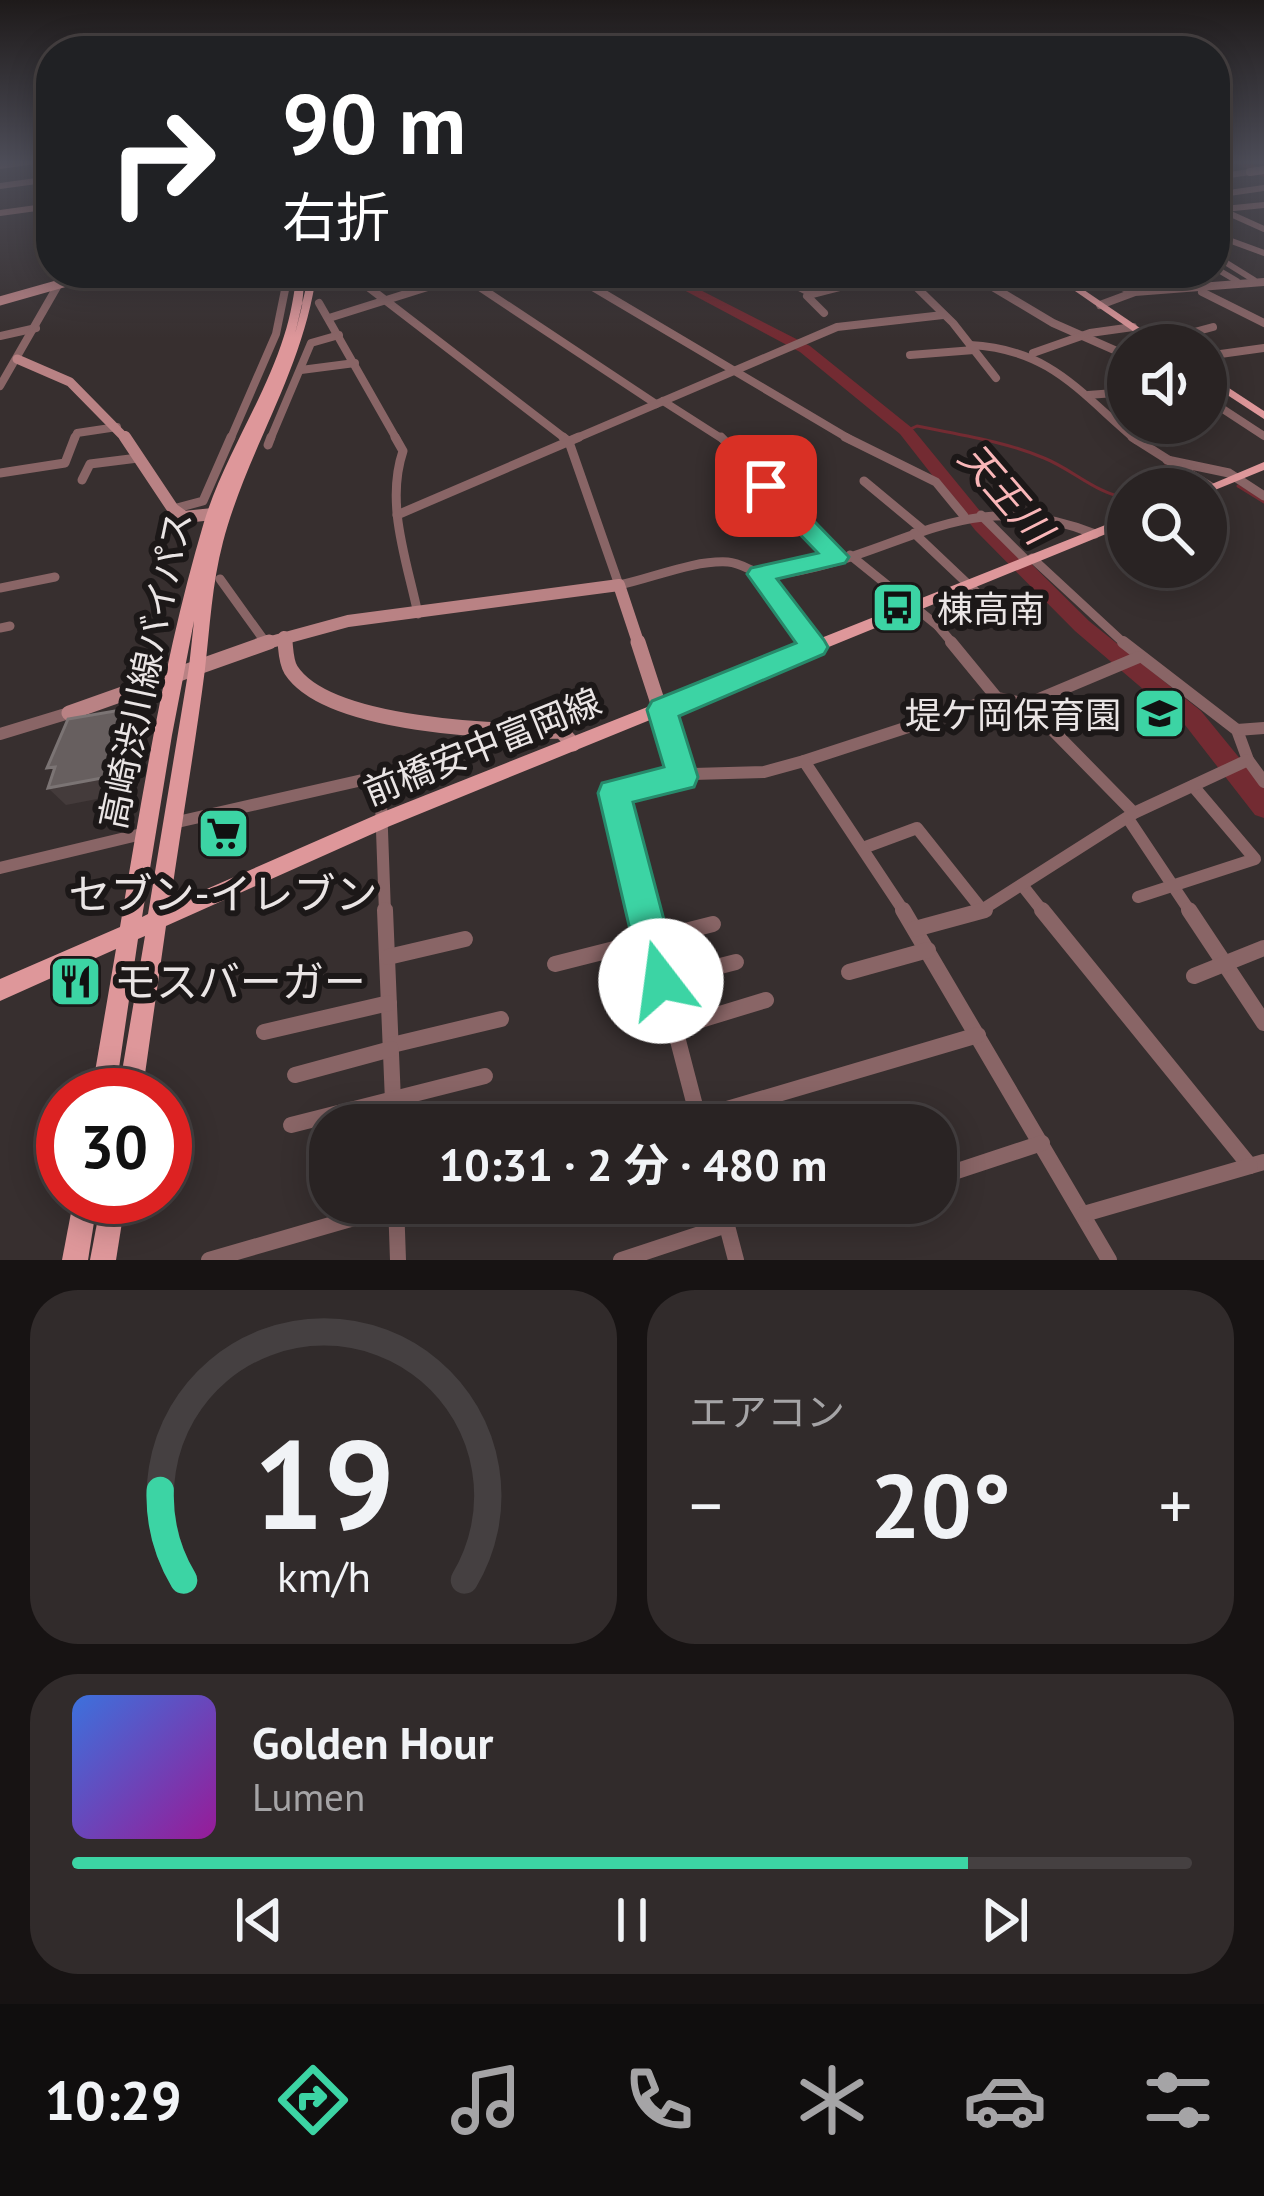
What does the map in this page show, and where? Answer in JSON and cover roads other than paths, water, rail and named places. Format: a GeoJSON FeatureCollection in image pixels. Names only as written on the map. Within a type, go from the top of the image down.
{"type":"FeatureCollection","features":[{"type":"Feature","properties":{"kind":"main road","name":"高崎渋川線バイパス"},"geometry":{"type":"LineString","coordinates":[[108,1068],[174,676],[213,514],[289,331],[298,288]]}},
{"type":"Feature","properties":{"kind":"main road","name":"高崎渋川線バイパス"},"geometry":{"type":"LineString","coordinates":[[134,1068],[197,668],[203,600],[220,527],[301,330],[308,288]]}},
{"type":"Feature","properties":{"kind":"main road"},"geometry":{"type":"LineString","coordinates":[[1075,288],[1128,324]]}},
{"type":"Feature","properties":{"kind":"main road"},"geometry":{"type":"LineString","coordinates":[[1227,390],[1264,416]]}},
{"type":"Feature","properties":{"kind":"main road"},"geometry":{"type":"LineString","coordinates":[[1227,481],[1264,466]]}},
{"type":"Feature","properties":{"kind":"main road","name":"前橋安中富岡線"},"geometry":{"type":"LineString","coordinates":[[0,990],[384,820],[1107,529]]}},
{"type":"Feature","properties":{"kind":"main road"},"geometry":{"type":"LineString","coordinates":[[75,1260],[81,1224]]}},
{"type":"Feature","properties":{"kind":"main road"},"geometry":{"type":"LineString","coordinates":[[104,1260],[110,1224]]}},
{"type":"Feature","properties":{"kind":"street"},"geometry":{"type":"LineString","coordinates":[[1230,241],[1264,253]]}},
{"type":"Feature","properties":{"kind":"street"},"geometry":{"type":"LineString","coordinates":[[1230,265],[1259,284]]}},
{"type":"Feature","properties":{"kind":"street"},"geometry":{"type":"LineString","coordinates":[[1230,276],[1240,282]]}},
{"type":"Feature","properties":{"kind":"street"},"geometry":{"type":"LineString","coordinates":[[1230,283],[1259,284]]}},
{"type":"Feature","properties":{"kind":"street"},"geometry":{"type":"LineString","coordinates":[[0,302],[50,288]]}},
{"type":"Feature","properties":{"kind":"street"},"geometry":{"type":"LineString","coordinates":[[0,386],[59,288]]}},
{"type":"Feature","properties":{"kind":"street"},"geometry":{"type":"LineString","coordinates":[[173,509],[203,500],[276,334],[286,288]]}},
{"type":"Feature","properties":{"kind":"street"},"geometry":{"type":"LineString","coordinates":[[369,288],[569,442],[682,777]]}},
{"type":"Feature","properties":{"kind":"street"},"geometry":{"type":"LineString","coordinates":[[329,318],[422,288]]}},
{"type":"Feature","properties":{"kind":"street"},"geometry":{"type":"LineString","coordinates":[[486,288],[722,438],[836,557]]}},
{"type":"Feature","properties":{"kind":"street"},"geometry":{"type":"LineString","coordinates":[[594,288],[735,369],[811,421],[936,482],[964,517]]}},
{"type":"Feature","properties":{"kind":"street"},"geometry":{"type":"LineString","coordinates":[[796,288],[824,313]]}},
{"type":"Feature","properties":{"kind":"street"},"geometry":{"type":"LineString","coordinates":[[808,296],[838,288]]}},
{"type":"Feature","properties":{"kind":"street"},"geometry":{"type":"LineString","coordinates":[[917,288],[996,378]]}},
{"type":"Feature","properties":{"kind":"street"},"geometry":{"type":"LineString","coordinates":[[992,288],[1022,307],[1107,344]]}},
{"type":"Feature","properties":{"kind":"street"},"geometry":{"type":"LineString","coordinates":[[1125,288],[1135,292]]}},
{"type":"Feature","properties":{"kind":"street"},"geometry":{"type":"LineString","coordinates":[[1100,305],[1135,292],[1174,288]]}},
{"type":"Feature","properties":{"kind":"street"},"geometry":{"type":"LineString","coordinates":[[1202,292],[1264,323]]}},
{"type":"Feature","properties":{"kind":"street"},"geometry":{"type":"LineString","coordinates":[[319,302],[403,451],[394,478],[397,515],[418,614]]}},
{"type":"Feature","properties":{"kind":"street"},"geometry":{"type":"LineString","coordinates":[[397,515],[837,327],[943,315]]}},
{"type":"Feature","properties":{"kind":"street"},"geometry":{"type":"LineString","coordinates":[[0,336],[36,328]]}},
{"type":"Feature","properties":{"kind":"street"},"geometry":{"type":"LineString","coordinates":[[1033,353],[1107,332]]}},
{"type":"Feature","properties":{"kind":"street"},"geometry":{"type":"LineString","coordinates":[[268,445],[311,343],[339,335]]}},
{"type":"Feature","properties":{"kind":"street"},"geometry":{"type":"LineString","coordinates":[[910,355],[998,344],[1033,353],[1177,468]]}},
{"type":"Feature","properties":{"kind":"street"},"geometry":{"type":"LineString","coordinates":[[1227,352],[1262,350]]}},
{"type":"Feature","properties":{"kind":"street"},"geometry":{"type":"LineString","coordinates":[[17,359],[82,386],[173,509],[184,517],[213,514]]}},
{"type":"Feature","properties":{"kind":"street"},"geometry":{"type":"LineString","coordinates":[[302,370],[355,363]]}},
{"type":"Feature","properties":{"kind":"street"},"geometry":{"type":"LineString","coordinates":[[1088,395],[1107,394]]}},
{"type":"Feature","properties":{"kind":"street"},"geometry":{"type":"LineString","coordinates":[[1227,412],[1264,436]]}},
{"type":"Feature","properties":{"kind":"street"},"geometry":{"type":"LineString","coordinates":[[0,472],[64,463],[77,433],[117,428]]}},
{"type":"Feature","properties":{"kind":"street"},"geometry":{"type":"LineString","coordinates":[[82,481],[90,464],[138,458]]}},
{"type":"Feature","properties":{"kind":"street"},"geometry":{"type":"LineString","coordinates":[[1164,460],[1202,465],[1264,496]]}},
{"type":"Feature","properties":{"kind":"street"},"geometry":{"type":"LineString","coordinates":[[864,481],[990,605],[938,626]]}},
{"type":"Feature","properties":{"kind":"street"},"geometry":{"type":"LineString","coordinates":[[760,574],[850,555],[964,517],[1047,513],[1095,534]]}},
{"type":"Feature","properties":{"kind":"street"},"geometry":{"type":"LineString","coordinates":[[981,515],[1138,657],[1237,730],[1248,760],[1264,782]]}},
{"type":"Feature","properties":{"kind":"street"},"geometry":{"type":"LineString","coordinates":[[850,555],[938,626],[998,698]]}},
{"type":"Feature","properties":{"kind":"street"},"geometry":{"type":"LineString","coordinates":[[0,734],[284,637],[348,621],[619,585],[730,562],[760,574],[814,647]]}},
{"type":"Feature","properties":{"kind":"street"},"geometry":{"type":"LineString","coordinates":[[0,588],[55,577]]}},
{"type":"Feature","properties":{"kind":"street"},"geometry":{"type":"LineString","coordinates":[[220,579],[266,644]]}},
{"type":"Feature","properties":{"kind":"street"},"geometry":{"type":"LineString","coordinates":[[284,637],[289,664],[305,681],[322,693],[397,722],[473,733],[561,731],[573,743]]}},
{"type":"Feature","properties":{"kind":"street"},"geometry":{"type":"LineString","coordinates":[[694,1104],[614,793],[682,777],[764,772],[998,698],[1027,704],[1138,657]]}},
{"type":"Feature","properties":{"kind":"street"},"geometry":{"type":"LineString","coordinates":[[1027,704],[1131,816],[1264,1023]]}},
{"type":"Feature","properties":{"kind":"street"},"geometry":{"type":"LineString","coordinates":[[1237,730],[1264,728]]}},
{"type":"Feature","properties":{"kind":"street"},"geometry":{"type":"LineString","coordinates":[[915,929],[983,911],[1131,816],[1248,760]]}},
{"type":"Feature","properties":{"kind":"street"},"geometry":{"type":"LineString","coordinates":[[804,761],[928,950],[1108,1260]]}},
{"type":"Feature","properties":{"kind":"street"},"geometry":{"type":"LineString","coordinates":[[170,823],[380,776],[393,1104]]}},
{"type":"Feature","properties":{"kind":"street"},"geometry":{"type":"LineString","coordinates":[[1138,897],[1255,859],[1193,786]]}},
{"type":"Feature","properties":{"kind":"street"},"geometry":{"type":"LineString","coordinates":[[863,848],[916,828],[983,911]]}},
{"type":"Feature","properties":{"kind":"street"},"geometry":{"type":"LineString","coordinates":[[0,868],[146,833]]}},
{"type":"Feature","properties":{"kind":"street"},"geometry":{"type":"LineString","coordinates":[[1022,885],[1257,1164],[1084,1214]]}},
{"type":"Feature","properties":{"kind":"street"},"geometry":{"type":"LineString","coordinates":[[555,964],[713,924]]}},
{"type":"Feature","properties":{"kind":"street"},"geometry":{"type":"LineString","coordinates":[[388,957],[465,939]]}},
{"type":"Feature","properties":{"kind":"street"},"geometry":{"type":"LineString","coordinates":[[1194,976],[1264,948]]}},
{"type":"Feature","properties":{"kind":"street"},"geometry":{"type":"LineString","coordinates":[[850,972],[928,950]]}},
{"type":"Feature","properties":{"kind":"street"},"geometry":{"type":"LineString","coordinates":[[661,981],[736,962]]}},
{"type":"Feature","properties":{"kind":"street"},"geometry":{"type":"LineString","coordinates":[[674,1028],[766,1000]]}},
{"type":"Feature","properties":{"kind":"street"},"geometry":{"type":"LineString","coordinates":[[264,1032],[389,1003]]}},
{"type":"Feature","properties":{"kind":"street"},"geometry":{"type":"LineString","coordinates":[[296,1076],[501,1019]]}},
{"type":"Feature","properties":{"kind":"street"},"geometry":{"type":"LineString","coordinates":[[754,1104],[978,1035]]}},
{"type":"Feature","properties":{"kind":"street"},"geometry":{"type":"LineString","coordinates":[[291,1125],[484,1076]]}},
{"type":"Feature","properties":{"kind":"street"},"geometry":{"type":"LineString","coordinates":[[957,1171],[1042,1143]]}},
{"type":"Feature","properties":{"kind":"street"},"geometry":{"type":"LineString","coordinates":[[209,1260],[331,1224]]}},
{"type":"Feature","properties":{"kind":"street"},"geometry":{"type":"LineString","coordinates":[[398,1260],[399,1224]]}},
{"type":"Feature","properties":{"kind":"street"},"geometry":{"type":"LineString","coordinates":[[621,1260],[727,1225],[736,1260]]}},
{"type":"Feature","properties":{"kind":"waterway","name":"天王川"},"geometry":{"type":"LineString","coordinates":[[687,288],[805,349],[906,431],[982,526],[1082,626],[1193,718],[1264,807]]}},
{"type":"Feature","properties":{"kind":"waterway"},"geometry":{"type":"LineString","coordinates":[[906,431],[917,426],[1013,447],[1107,492]]}},
{"type":"Feature","properties":{"kind":"waterway"},"geometry":{"type":"LineString","coordinates":[[1238,486],[1264,502]]}},
{"type":"Feature","properties":{"kind":"place","name":"棟高南"},"geometry":{"type":"Point","coordinates":[898,608]}},
{"type":"Feature","properties":{"kind":"place","name":"堤ケ岡保育園"},"geometry":{"type":"Point","coordinates":[1160,714]}},
{"type":"Feature","properties":{"kind":"place","name":"セブン-イレブン"},"geometry":{"type":"Point","coordinates":[223,834]}},
{"type":"Feature","properties":{"kind":"place","name":"モスバーガー"},"geometry":{"type":"Point","coordinates":[75,981]}}]}
